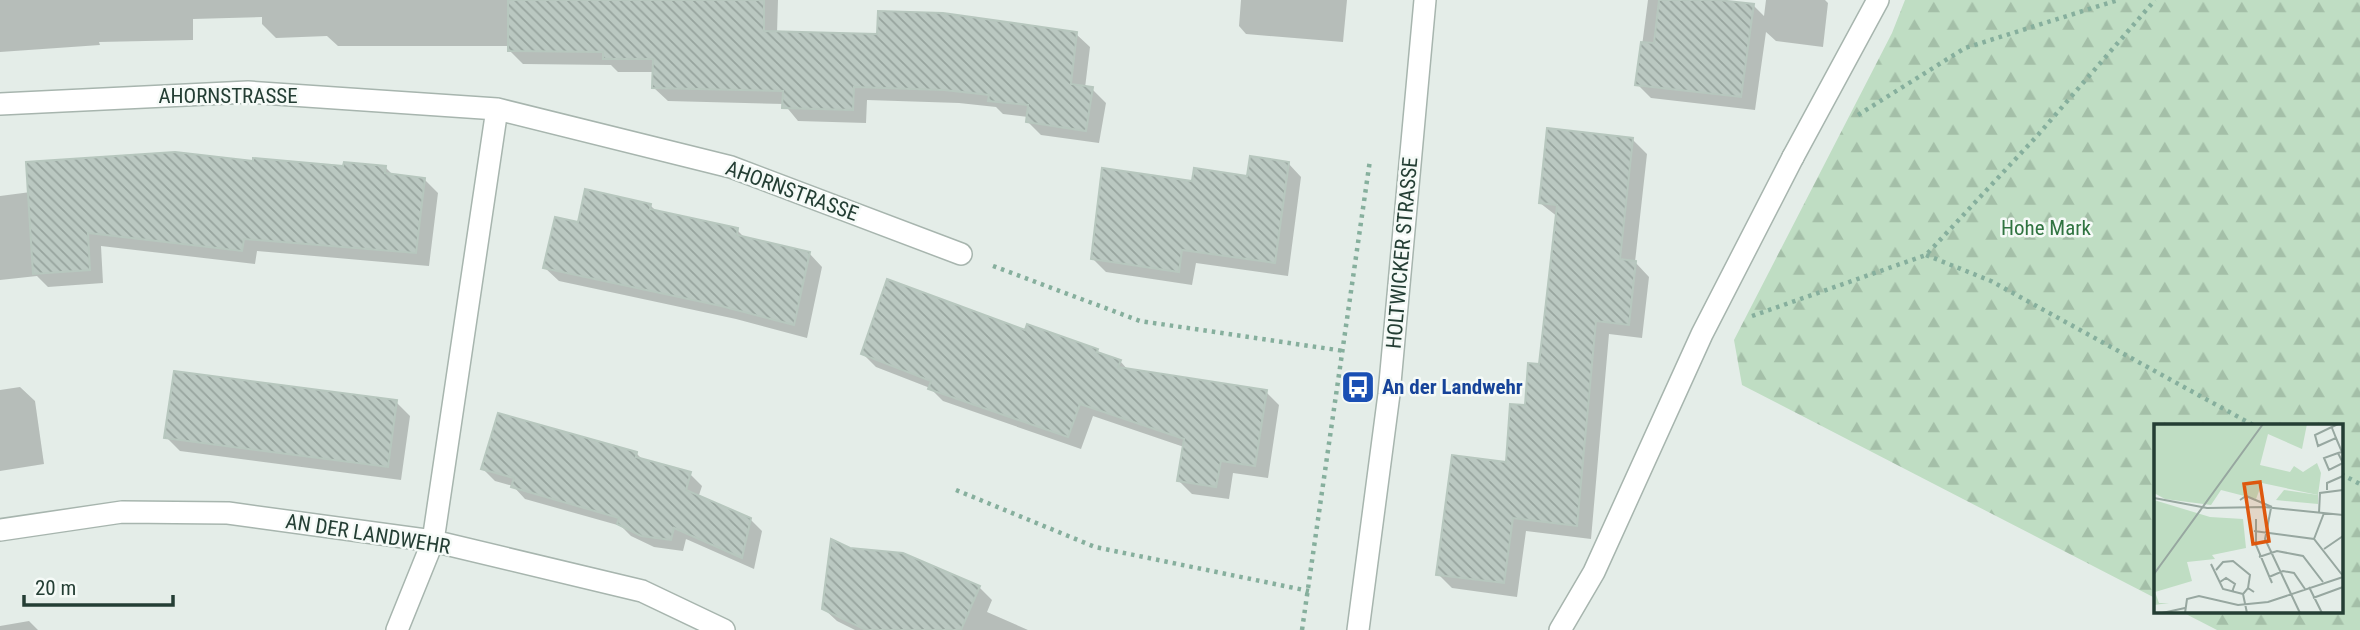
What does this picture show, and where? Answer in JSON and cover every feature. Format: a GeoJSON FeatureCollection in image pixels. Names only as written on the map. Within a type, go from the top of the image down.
{"type":"FeatureCollection","features":[{"type":"Feature","properties":{"kind":"street","name":"HOLTWICKER STRASSE"},"geometry":{"type":"LineString","coordinates":[[1358,630],[1389,394],[1425,0]]}},
{"type":"Feature","properties":{"kind":"street"},"geometry":{"type":"LineString","coordinates":[[1560,630],[1594,572],[1702,334],[1878,0]]}},
{"type":"Feature","properties":{"kind":"street","name":"AHORNSTRASSE"},"geometry":{"type":"LineString","coordinates":[[0,104],[248,92],[497,109],[731,167],[961,254]]}},
{"type":"Feature","properties":{"kind":"street"},"geometry":{"type":"LineString","coordinates":[[397,630],[433,541],[497,109]]}},
{"type":"Feature","properties":{"kind":"street","name":"AN DER LANDWEHR"},"geometry":{"type":"LineString","coordinates":[[0,530],[122,512],[228,513],[433,541],[642,592],[724,630]]}},
{"type":"Feature","properties":{"kind":"path"},"geometry":{"type":"LineString","coordinates":[[1850,120],[1965,48],[2118,0]]}},
{"type":"Feature","properties":{"kind":"path"},"geometry":{"type":"LineString","coordinates":[[1702,334],[1926,254],[2037,136],[2155,0]]}},
{"type":"Feature","properties":{"kind":"path"},"geometry":{"type":"LineString","coordinates":[[1302,630],[1370,158]]}},
{"type":"Feature","properties":{"kind":"path"},"geometry":{"type":"LineString","coordinates":[[961,254],[1140,321],[1344,351]]}},
{"type":"Feature","properties":{"kind":"path"},"geometry":{"type":"LineString","coordinates":[[1926,254],[1991,281],[2251,424]]}},
{"type":"Feature","properties":{"kind":"path"},"geometry":{"type":"LineString","coordinates":[[2342,475],[2360,484]]}},
{"type":"Feature","properties":{"kind":"path"},"geometry":{"type":"LineString","coordinates":[[956,490],[1095,547],[1309,591]]}},
{"type":"Feature","properties":{"kind":"green space","name":"Hohe Mark"},"geometry":{"type":"Polygon","coordinates":[[[1905,0],[2360,0],[2360,630],[2217,630],[2182,612],[2342,612],[2342,424],[2154,424],[2154,597],[1742,385],[1734,340],[1892,33],[1905,0]]]}},
{"type":"Feature","properties":{"kind":"building"},"geometry":{"type":"Polygon","coordinates":[[[508,0],[764,0],[764,31],[877,34],[878,11],[943,13],[1077,32],[1071,84],[1093,87],[1086,131],[1026,122],[1028,105],[988,101],[989,95],[944,90],[854,87],[853,110],[782,108],[783,91],[652,88],[653,59],[603,59],[603,52],[508,51],[508,0]]]}},
{"type":"Feature","properties":{"kind":"building"},"geometry":{"type":"Polygon","coordinates":[[[1659,0],[1718,0],[1754,4],[1741,97],[1635,85],[1641,42],[1654,43],[1659,0]]]}},
{"type":"Feature","properties":{"kind":"building"},"geometry":{"type":"Polygon","coordinates":[[[1547,128],[1633,138],[1620,259],[1636,261],[1629,325],[1596,321],[1577,526],[1513,518],[1504,583],[1436,575],[1452,455],[1506,462],[1510,404],[1525,405],[1528,363],[1539,364],[1557,205],[1539,203],[1547,128]]]}},
{"type":"Feature","properties":{"kind":"building"},"geometry":{"type":"Polygon","coordinates":[[[175,152],[253,161],[253,158],[343,166],[344,162],[386,166],[385,173],[425,178],[416,253],[244,239],[242,251],[88,233],[90,270],[33,274],[26,162],[175,152]]]}},
{"type":"Feature","properties":{"kind":"building"},"geometry":{"type":"Polygon","coordinates":[[[1250,156],[1289,162],[1275,263],[1182,250],[1179,272],[1091,259],[1102,168],[1192,181],[1194,168],[1247,176],[1250,156]]]}},
{"type":"Feature","properties":{"kind":"building"},"geometry":{"type":"Polygon","coordinates":[[[585,189],[651,204],[650,209],[738,228],[737,235],[810,252],[794,325],[721,306],[543,268],[555,217],[578,222],[585,189]]]}},
{"type":"Feature","properties":{"kind":"building"},"geometry":{"type":"Polygon","coordinates":[[[887,279],[1025,330],[1027,324],[1098,349],[1097,352],[1121,360],[1118,367],[1267,390],[1255,466],[1221,461],[1216,487],[1177,481],[1184,439],[1080,404],[1068,437],[928,389],[931,381],[861,354],[887,279]]]}},
{"type":"Feature","properties":{"kind":"building"},"geometry":{"type":"Polygon","coordinates":[[[174,371],[397,400],[388,467],[164,438],[174,371]]]}},
{"type":"Feature","properties":{"kind":"building"},"geometry":{"type":"Polygon","coordinates":[[[498,413],[637,452],[636,457],[691,472],[686,490],[751,518],[742,558],[674,528],[671,540],[641,536],[617,524],[619,518],[511,487],[514,478],[481,469],[498,413]]]}},
{"type":"Feature","properties":{"kind":"building"},"geometry":{"type":"Polygon","coordinates":[[[831,539],[850,548],[903,553],[980,586],[961,630],[866,630],[822,609],[831,539]]]}},
{"type":"Feature","properties":{"kind":"place","name":"An der Landwehr"},"geometry":{"type":"Point","coordinates":[1358,387]}}]}
